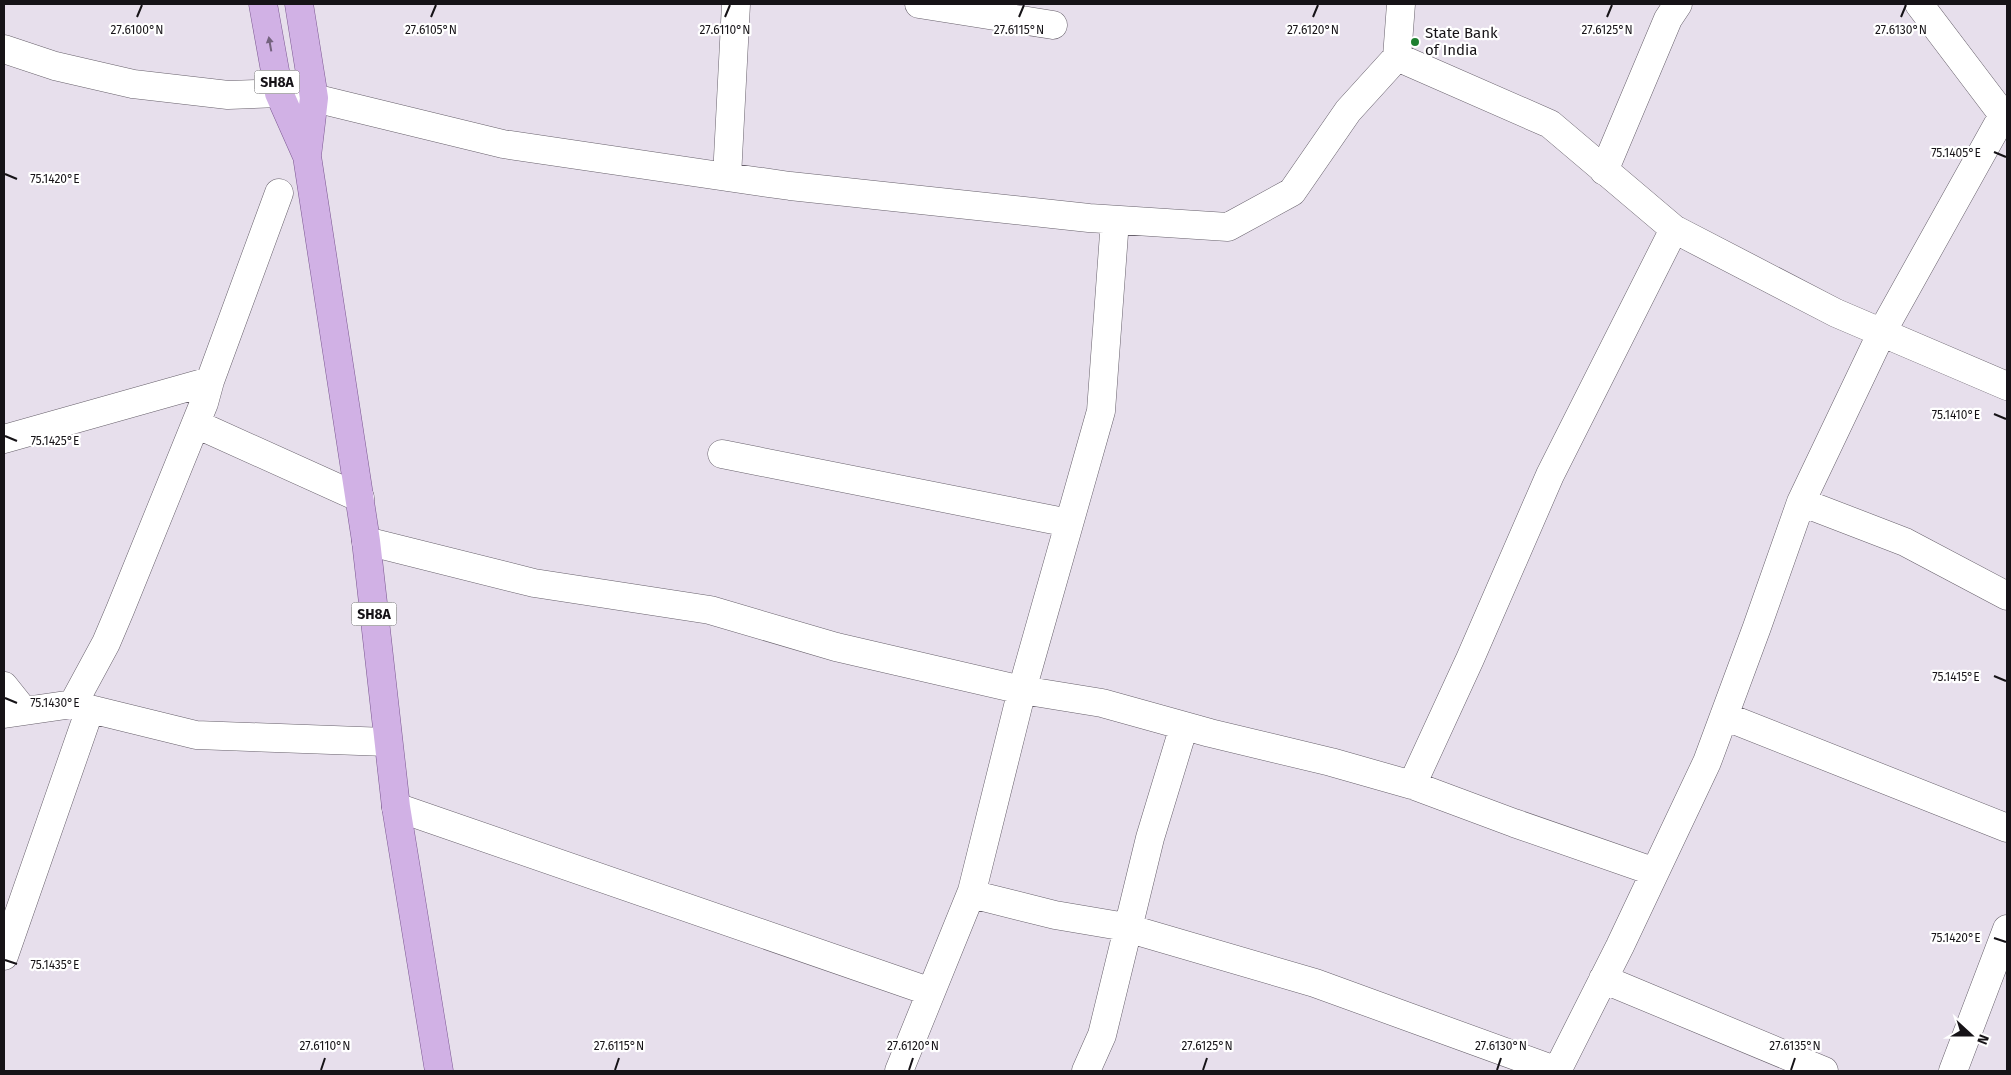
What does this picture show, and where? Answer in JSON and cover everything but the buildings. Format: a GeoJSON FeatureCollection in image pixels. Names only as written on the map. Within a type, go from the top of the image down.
{"type":"FeatureCollection","features":[{"type":"Feature","properties":{"kind":"main road","name":"SH8A"},"geometry":{"type":"LineString","coordinates":[[263,4],[279,93],[307,156],[366,541],[387,742],[396,807],[439,1071]]}},
{"type":"Feature","properties":{"kind":"main road","name":"SH8A"},"geometry":{"type":"LineString","coordinates":[[299,4],[314,98],[307,156]]}},
{"type":"Feature","properties":{"kind":"street"},"geometry":{"type":"LineString","coordinates":[[727,177],[736,4]]}},
{"type":"Feature","properties":{"kind":"street"},"geometry":{"type":"LineString","coordinates":[[919,4],[1053,25]]}},
{"type":"Feature","properties":{"kind":"street"},"geometry":{"type":"LineString","coordinates":[[4,49],[55,66],[133,84],[228,95],[279,93],[314,98],[503,144],[727,177],[809,188],[1115,220],[1228,227],[1292,192],[1348,111],[1397,56],[1401,4]]}},
{"type":"Feature","properties":{"kind":"street"},"geometry":{"type":"LineString","coordinates":[[1604,171],[1668,20],[1678,4]]}},
{"type":"Feature","properties":{"kind":"street"},"geometry":{"type":"LineString","coordinates":[[970,894],[1055,915],[1129,929],[1315,983],[1557,1071],[1707,762],[1801,502],[1882,332],[2005,116],[1919,4]]}},
{"type":"Feature","properties":{"kind":"street"},"geometry":{"type":"LineString","coordinates":[[1397,56],[1550,124],[1674,229],[1836,312],[2007,386]]}},
{"type":"Feature","properties":{"kind":"street"},"geometry":{"type":"LineString","coordinates":[[4,956],[82,707],[113,626],[196,424],[210,380],[279,193]]}},
{"type":"Feature","properties":{"kind":"street"},"geometry":{"type":"LineString","coordinates":[[899,1071],[970,894],[1022,690],[1101,411],[1115,220]]}},
{"type":"Feature","properties":{"kind":"street"},"geometry":{"type":"LineString","coordinates":[[1412,785],[1470,659],[1550,475],[1674,229]]}},
{"type":"Feature","properties":{"kind":"street"},"geometry":{"type":"LineString","coordinates":[[4,439],[210,380]]}},
{"type":"Feature","properties":{"kind":"street"},"geometry":{"type":"LineString","coordinates":[[196,424],[360,498]]}},
{"type":"Feature","properties":{"kind":"street"},"geometry":{"type":"LineString","coordinates":[[722,454],[1069,523]]}},
{"type":"Feature","properties":{"kind":"street"},"geometry":{"type":"LineString","coordinates":[[1801,502],[1905,542],[2007,596]]}},
{"type":"Feature","properties":{"kind":"street"},"geometry":{"type":"LineString","coordinates":[[366,541],[534,583],[710,610],[836,647],[1022,690],[1102,703],[1184,726],[1331,762],[1412,785],[1655,872]]}},
{"type":"Feature","properties":{"kind":"street"},"geometry":{"type":"LineString","coordinates":[[4,686],[14,713],[82,707],[196,735],[387,742]]}},
{"type":"Feature","properties":{"kind":"street"},"geometry":{"type":"LineString","coordinates":[[1724,716],[2007,828]]}},
{"type":"Feature","properties":{"kind":"street"},"geometry":{"type":"LineString","coordinates":[[1086,1071],[1102,1035],[1150,838],[1184,726]]}},
{"type":"Feature","properties":{"kind":"street"},"geometry":{"type":"LineString","coordinates":[[396,807],[931,992]]}},
{"type":"Feature","properties":{"kind":"street"},"geometry":{"type":"LineString","coordinates":[[1953,1071],[2007,929]]}},
{"type":"Feature","properties":{"kind":"street"},"geometry":{"type":"LineString","coordinates":[[1603,979],[1824,1071]]}},
{"type":"Feature","properties":{"kind":"place","name":"State Bank of India"},"geometry":{"type":"Point","coordinates":[1415,42]}}]}
